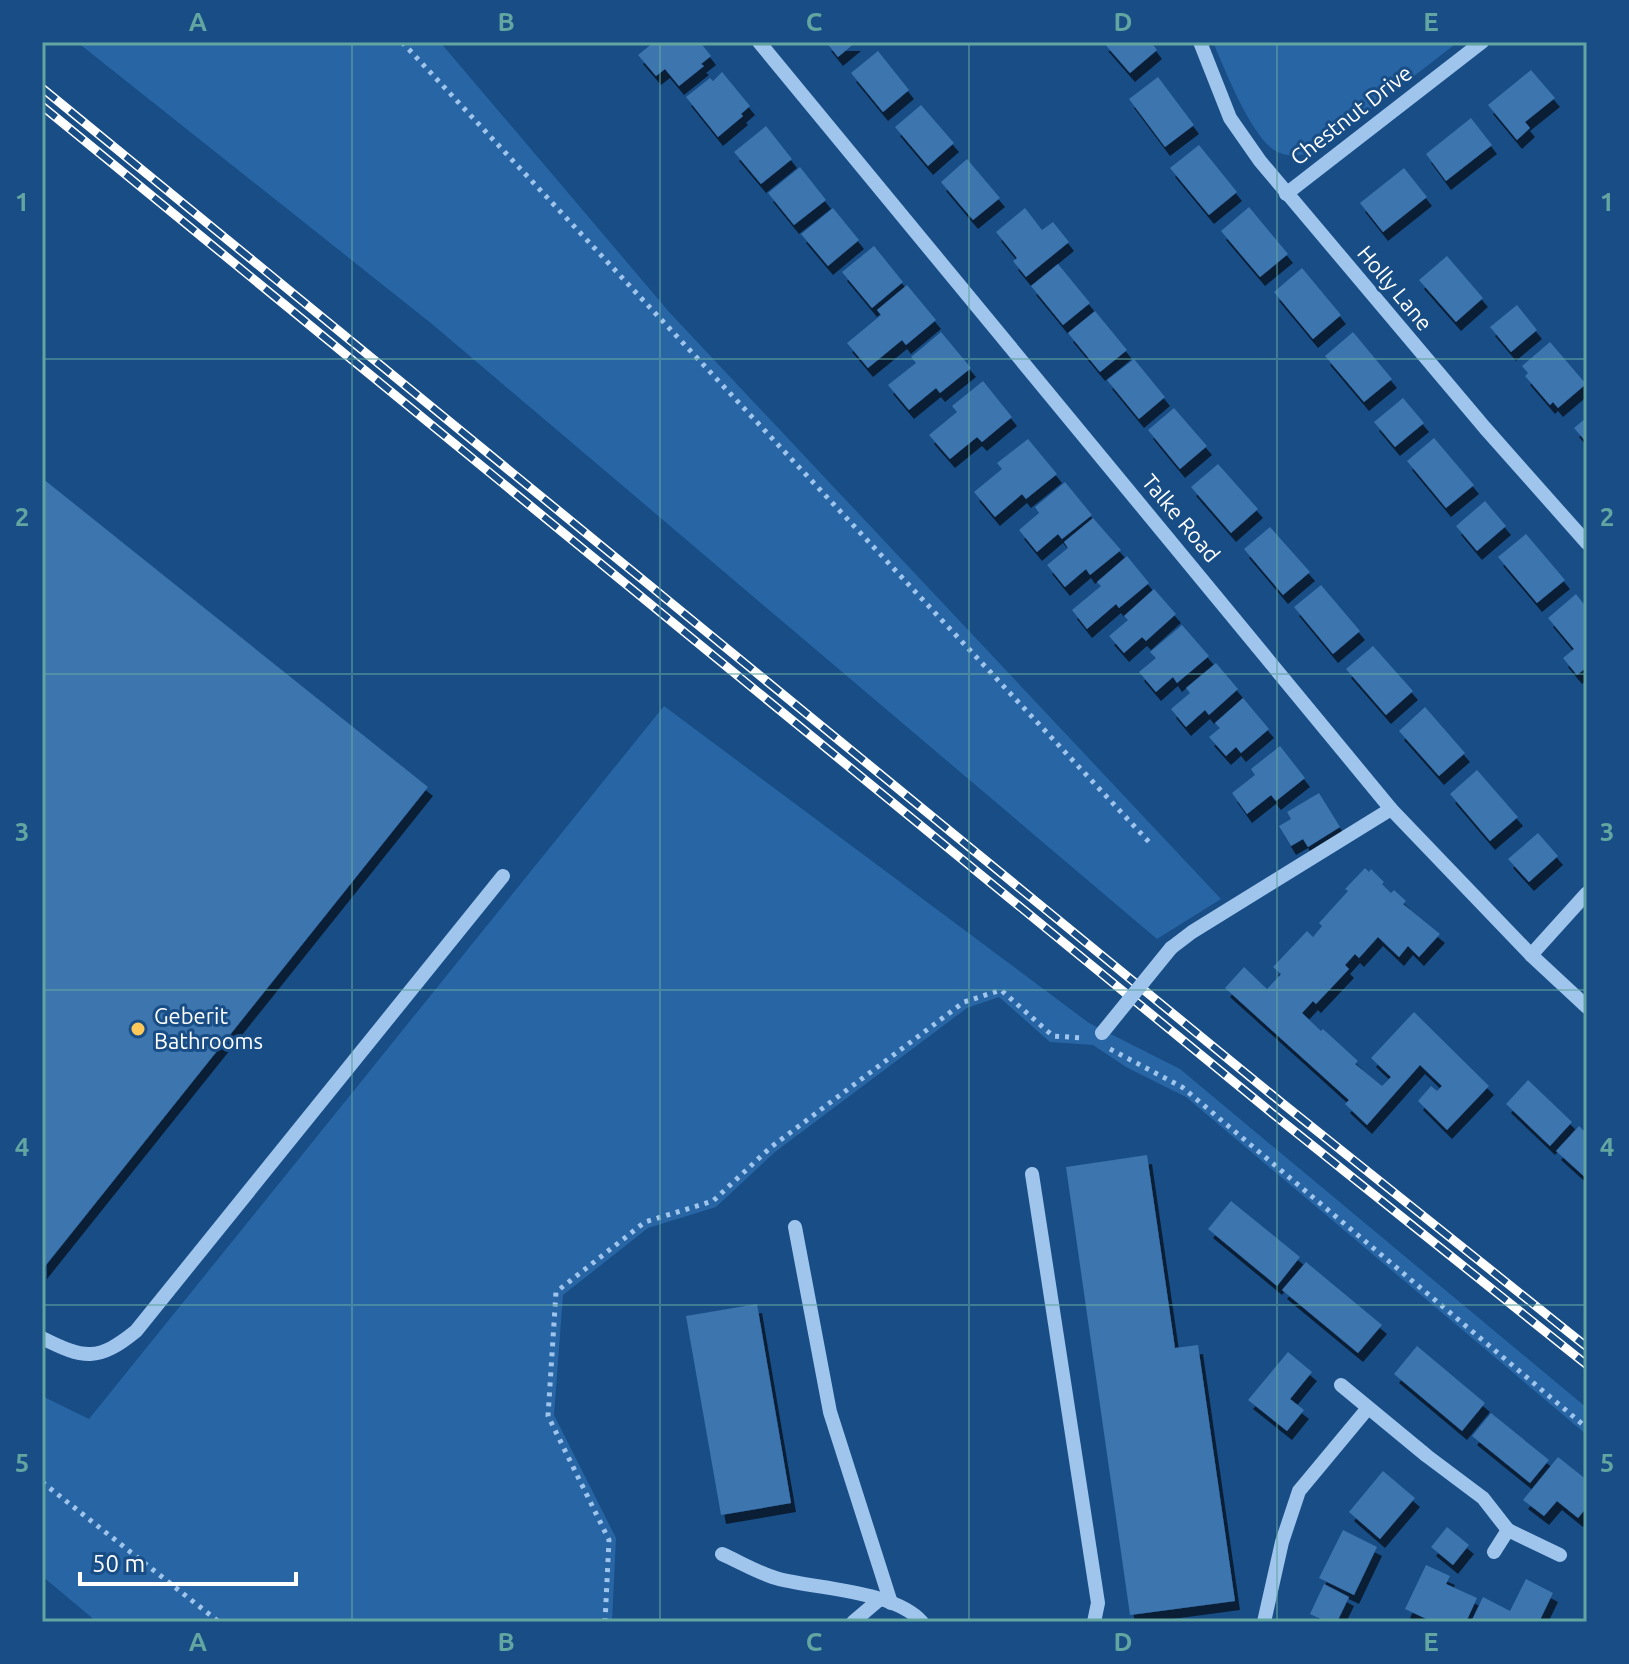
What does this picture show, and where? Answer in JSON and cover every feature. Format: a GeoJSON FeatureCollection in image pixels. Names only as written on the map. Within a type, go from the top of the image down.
{"type":"FeatureCollection","features":[{"type":"Feature","properties":{"kind":"street","name":"Talke Road"},"geometry":{"type":"LineString","coordinates":[[759,42],[1391,809],[1531,955],[1587,1007]]}},
{"type":"Feature","properties":{"kind":"street","name":"Holly Lane"},"geometry":{"type":"LineString","coordinates":[[1200,42],[1230,118],[1286,194],[1587,543]]}},
{"type":"Feature","properties":{"kind":"street","name":"Chestnut Drive"},"geometry":{"type":"LineString","coordinates":[[1286,194],[1482,42]]}},
{"type":"Feature","properties":{"kind":"street"},"geometry":{"type":"LineString","coordinates":[[1101,1040],[1171,948],[1391,809]]}},
{"type":"Feature","properties":{"kind":"street"},"geometry":{"type":"LineString","coordinates":[[42,1338],[79,1355],[106,1351],[136,1331],[503,876]]}},
{"type":"Feature","properties":{"kind":"street"},"geometry":{"type":"LineString","coordinates":[[1531,955],[1587,893]]}},
{"type":"Feature","properties":{"kind":"street"},"geometry":{"type":"LineString","coordinates":[[1032,1174],[1098,1603],[1094,1622]]}},
{"type":"Feature","properties":{"kind":"street"},"geometry":{"type":"LineString","coordinates":[[795,1227],[830,1412],[886,1601]]}},
{"type":"Feature","properties":{"kind":"street"},"geometry":{"type":"LineString","coordinates":[[1341,1385],[1483,1498],[1508,1530],[1560,1555]]}},
{"type":"Feature","properties":{"kind":"street"},"geometry":{"type":"LineString","coordinates":[[1264,1622],[1282,1542],[1299,1491],[1368,1408]]}},
{"type":"Feature","properties":{"kind":"street"},"geometry":{"type":"LineString","coordinates":[[1494,1552],[1508,1530]]}},
{"type":"Feature","properties":{"kind":"street"},"geometry":{"type":"LineString","coordinates":[[722,1554],[775,1578],[886,1601],[912,1611],[922,1622]]}},
{"type":"Feature","properties":{"kind":"street"},"geometry":{"type":"LineString","coordinates":[[853,1622],[886,1601]]}},
{"type":"Feature","properties":{"kind":"path"},"geometry":{"type":"LineString","coordinates":[[402,42],[1149,842]]}},
{"type":"Feature","properties":{"kind":"path"},"geometry":{"type":"LineString","coordinates":[[605,1622],[609,1540],[548,1416],[556,1292],[645,1222],[713,1201],[771,1147],[964,1002],[1001,990],[1053,1036],[1101,1040],[1182,1087],[1587,1428]]}},
{"type":"Feature","properties":{"kind":"path"},"geometry":{"type":"LineString","coordinates":[[42,1482],[219,1622]]}},
{"type":"Feature","properties":{"kind":"shaded area"},"geometry":{"type":"Polygon","coordinates":[[[77,42],[440,42],[670,313],[1221,899],[1157,939],[432,324],[77,42]]]}},
{"type":"Feature","properties":{"kind":"shaded area"},"geometry":{"type":"Polygon","coordinates":[[[1213,42],[1458,42],[1316,152],[1295,156],[1274,150],[1256,130],[1213,42]]]}},
{"type":"Feature","properties":{"kind":"shaded area"},"geometry":{"type":"Polygon","coordinates":[[[664,706],[1089,1023],[1180,1069],[1587,1408],[1587,1435],[1186,1097],[1126,1067],[1093,1045],[1050,1042],[999,997],[967,1008],[775,1152],[716,1207],[648,1228],[563,1295],[554,1415],[616,1538],[612,1622],[97,1622],[42,1576],[42,1396],[89,1419],[664,706]]]}},
{"type":"Feature","properties":{"kind":"building"},"geometry":{"type":"Polygon","coordinates":[[[654,42],[700,42],[711,56],[701,64],[704,66],[679,86],[665,69],[656,76],[638,55],[654,42]]]}},
{"type":"Feature","properties":{"kind":"building"},"geometry":{"type":"Polygon","coordinates":[[[826,42],[856,42],[838,57],[826,42]]]}},
{"type":"Feature","properties":{"kind":"building"},"geometry":{"type":"Polygon","coordinates":[[[1103,42],[1151,42],[1157,50],[1130,73],[1103,42]]]}},
{"type":"Feature","properties":{"kind":"building"},"geometry":{"type":"Polygon","coordinates":[[[878,51],[909,90],[883,112],[851,73],[878,51]]]}},
{"type":"Feature","properties":{"kind":"building"},"geometry":{"type":"Polygon","coordinates":[[[1531,70],[1555,98],[1525,122],[1530,128],[1517,140],[1488,105],[1531,70]]]}},
{"type":"Feature","properties":{"kind":"building"},"geometry":{"type":"Polygon","coordinates":[[[722,72],[750,106],[718,137],[686,97],[722,72]]]}},
{"type":"Feature","properties":{"kind":"building"},"geometry":{"type":"Polygon","coordinates":[[[1158,77],[1194,125],[1165,147],[1129,99],[1158,77]]]}},
{"type":"Feature","properties":{"kind":"building"},"geometry":{"type":"Polygon","coordinates":[[[921,105],[954,143],[928,166],[895,127],[921,105]]]}},
{"type":"Feature","properties":{"kind":"building"},"geometry":{"type":"Polygon","coordinates":[[[1471,118],[1492,145],[1446,181],[1426,154],[1471,118]]]}},
{"type":"Feature","properties":{"kind":"building"},"geometry":{"type":"Polygon","coordinates":[[[766,126],[792,159],[761,184],[734,152],[766,126]]]}},
{"type":"Feature","properties":{"kind":"building"},"geometry":{"type":"Polygon","coordinates":[[[1199,145],[1237,192],[1209,215],[1170,168],[1199,145]]]}},
{"type":"Feature","properties":{"kind":"building"},"geometry":{"type":"Polygon","coordinates":[[[967,159],[1000,198],[973,220],[941,182],[967,159]]]}},
{"type":"Feature","properties":{"kind":"building"},"geometry":{"type":"Polygon","coordinates":[[[800,167],[826,200],[794,225],[768,193],[800,167]]]}},
{"type":"Feature","properties":{"kind":"building"},"geometry":{"type":"Polygon","coordinates":[[[1404,168],[1427,197],[1383,232],[1360,203],[1404,168]]]}},
{"type":"Feature","properties":{"kind":"building"},"geometry":{"type":"Polygon","coordinates":[[[1249,207],[1288,254],[1260,277],[1221,231],[1249,207]]]}},
{"type":"Feature","properties":{"kind":"building"},"geometry":{"type":"Polygon","coordinates":[[[833,208],[859,240],[828,266],[801,234],[833,208]]]}},
{"type":"Feature","properties":{"kind":"building"},"geometry":{"type":"Polygon","coordinates":[[[1025,208],[1042,230],[1053,222],[1069,242],[1026,277],[1013,261],[1017,258],[996,232],[1025,208]]]}},
{"type":"Feature","properties":{"kind":"building"},"geometry":{"type":"Polygon","coordinates":[[[874,246],[903,282],[872,308],[842,272],[874,246]]]}},
{"type":"Feature","properties":{"kind":"building"},"geometry":{"type":"Polygon","coordinates":[[[1447,256],[1483,298],[1456,322],[1419,280],[1447,256]]]}},
{"type":"Feature","properties":{"kind":"building"},"geometry":{"type":"Polygon","coordinates":[[[1058,264],[1090,303],[1063,325],[1031,286],[1058,264]]]}},
{"type":"Feature","properties":{"kind":"building"},"geometry":{"type":"Polygon","coordinates":[[[1302,268],[1341,315],[1313,339],[1274,292],[1302,268]]]}},
{"type":"Feature","properties":{"kind":"building"},"geometry":{"type":"Polygon","coordinates":[[[907,285],[936,320],[906,345],[902,340],[868,368],[847,343],[881,315],[877,310],[907,285]]]}},
{"type":"Feature","properties":{"kind":"building"},"geometry":{"type":"Polygon","coordinates":[[[1517,305],[1537,330],[1511,352],[1490,327],[1517,305]]]}},
{"type":"Feature","properties":{"kind":"building"},"geometry":{"type":"Polygon","coordinates":[[[1095,311],[1127,350],[1100,372],[1068,333],[1095,311]]]}},
{"type":"Feature","properties":{"kind":"building"},"geometry":{"type":"Polygon","coordinates":[[[941,332],[971,368],[940,393],[936,388],[909,410],[888,385],[916,363],[911,357],[941,332]]]}},
{"type":"Feature","properties":{"kind":"building"},"geometry":{"type":"Polygon","coordinates":[[[1353,332],[1392,379],[1364,402],[1325,356],[1353,332]]]}},
{"type":"Feature","properties":{"kind":"building"},"geometry":{"type":"Polygon","coordinates":[[[1550,342],[1586,384],[1558,408],[1553,402],[1550,405],[1525,376],[1528,373],[1522,366],[1550,342]]]}},
{"type":"Feature","properties":{"kind":"building"},"geometry":{"type":"Polygon","coordinates":[[[1134,359],[1165,397],[1139,419],[1107,380],[1134,359]]]}},
{"type":"Feature","properties":{"kind":"building"},"geometry":{"type":"Polygon","coordinates":[[[983,381],[1012,417],[982,442],[977,437],[950,459],[929,435],[957,412],[952,406],[983,381]]]}},
{"type":"Feature","properties":{"kind":"building"},"geometry":{"type":"Polygon","coordinates":[[[1403,398],[1424,423],[1395,447],[1374,422],[1403,398]]]}},
{"type":"Feature","properties":{"kind":"building"},"geometry":{"type":"Polygon","coordinates":[[[1174,408],[1207,446],[1180,469],[1148,430],[1174,408]]]}},
{"type":"Feature","properties":{"kind":"building"},"geometry":{"type":"Polygon","coordinates":[[[1587,417],[1587,443],[1574,428],[1587,417]]]}},
{"type":"Feature","properties":{"kind":"building"},"geometry":{"type":"Polygon","coordinates":[[[1434,438],[1474,485],[1446,508],[1407,461],[1434,438]]]}},
{"type":"Feature","properties":{"kind":"building"},"geometry":{"type":"Polygon","coordinates":[[[1028,439],[1057,474],[1026,499],[1022,494],[995,517],[974,492],[1002,469],[997,463],[1028,439]]]}},
{"type":"Feature","properties":{"kind":"building"},"geometry":{"type":"Polygon","coordinates":[[[1218,464],[1258,509],[1231,533],[1191,487],[1218,464]]]}},
{"type":"Feature","properties":{"kind":"building","name":"Geberit Bathrooms"},"geometry":{"type":"Polygon","coordinates":[[[42,478],[428,787],[42,1270],[42,478]]]}},
{"type":"Feature","properties":{"kind":"building"},"geometry":{"type":"Polygon","coordinates":[[[1065,482],[1092,515],[1062,539],[1058,534],[1037,552],[1019,530],[1039,513],[1035,507],[1065,482]]]}},
{"type":"Feature","properties":{"kind":"building"},"geometry":{"type":"Polygon","coordinates":[[[1485,501],[1506,526],[1477,551],[1456,526],[1485,501]]]}},
{"type":"Feature","properties":{"kind":"building"},"geometry":{"type":"Polygon","coordinates":[[[1093,518],[1121,550],[1090,575],[1086,569],[1065,587],[1047,565],[1068,548],[1064,542],[1093,518]]]}},
{"type":"Feature","properties":{"kind":"building"},"geometry":{"type":"Polygon","coordinates":[[[1270,527],[1310,572],[1283,595],[1244,549],[1270,527]]]}},
{"type":"Feature","properties":{"kind":"building"},"geometry":{"type":"Polygon","coordinates":[[[1526,534],[1565,580],[1537,603],[1498,557],[1526,534]]]}},
{"type":"Feature","properties":{"kind":"building"},"geometry":{"type":"Polygon","coordinates":[[[1127,556],[1149,583],[1119,608],[1116,604],[1087,629],[1072,610],[1101,586],[1097,582],[1127,556]]]}},
{"type":"Feature","properties":{"kind":"building"},"geometry":{"type":"Polygon","coordinates":[[[1321,585],[1360,631],[1333,654],[1294,607],[1321,585]]]}},
{"type":"Feature","properties":{"kind":"building"},"geometry":{"type":"Polygon","coordinates":[[[1154,589],[1176,614],[1146,641],[1142,637],[1124,653],[1109,636],[1128,620],[1124,616],[1154,589]]]}},
{"type":"Feature","properties":{"kind":"building"},"geometry":{"type":"Polygon","coordinates":[[[1576,594],[1587,608],[1587,667],[1577,675],[1563,658],[1574,649],[1548,618],[1576,594]]]}},
{"type":"Feature","properties":{"kind":"building"},"geometry":{"type":"Polygon","coordinates":[[[1182,625],[1209,656],[1177,683],[1173,677],[1156,692],[1139,672],[1156,658],[1150,652],[1182,625]]]}},
{"type":"Feature","properties":{"kind":"building"},"geometry":{"type":"Polygon","coordinates":[[[1373,646],[1413,691],[1386,715],[1346,669],[1373,646]]]}},
{"type":"Feature","properties":{"kind":"building"},"geometry":{"type":"Polygon","coordinates":[[[1216,663],[1238,689],[1209,715],[1205,710],[1186,727],[1171,709],[1190,693],[1186,688],[1216,663]]]}},
{"type":"Feature","properties":{"kind":"building"},"geometry":{"type":"Polygon","coordinates":[[[1243,698],[1269,729],[1241,753],[1236,747],[1226,756],[1209,737],[1220,728],[1215,723],[1243,698]]]}},
{"type":"Feature","properties":{"kind":"building"},"geometry":{"type":"Polygon","coordinates":[[[1425,707],[1465,753],[1439,776],[1399,731],[1425,707]]]}},
{"type":"Feature","properties":{"kind":"building"},"geometry":{"type":"Polygon","coordinates":[[[1280,746],[1305,778],[1276,801],[1271,795],[1247,814],[1232,793],[1255,775],[1251,769],[1280,746]]]}},
{"type":"Feature","properties":{"kind":"building"},"geometry":{"type":"Polygon","coordinates":[[[1477,770],[1518,817],[1490,841],[1450,794],[1477,770]]]}},
{"type":"Feature","properties":{"kind":"building"},"geometry":{"type":"Polygon","coordinates":[[[1319,793],[1340,827],[1308,847],[1303,839],[1291,846],[1279,826],[1291,819],[1287,812],[1319,793]]]}},
{"type":"Feature","properties":{"kind":"building"},"geometry":{"type":"Polygon","coordinates":[[[1538,833],[1558,856],[1529,882],[1508,859],[1538,833]]]}},
{"type":"Feature","properties":{"kind":"building"},"geometry":{"type":"Polygon","coordinates":[[[1365,868],[1369,872],[1371,869],[1391,893],[1394,890],[1406,901],[1403,904],[1440,934],[1419,957],[1408,946],[1399,957],[1378,937],[1359,958],[1355,954],[1345,965],[1349,969],[1316,1004],[1313,1001],[1302,1013],[1382,1086],[1391,1077],[1371,1058],[1414,1012],[1489,1086],[1447,1130],[1418,1101],[1431,1086],[1437,1091],[1442,1086],[1420,1065],[1367,1125],[1345,1104],[1349,1100],[1225,988],[1244,967],[1267,989],[1281,974],[1273,967],[1307,931],[1313,937],[1322,926],[1319,923],[1365,868]]]}},
{"type":"Feature","properties":{"kind":"building"},"geometry":{"type":"Polygon","coordinates":[[[1528,1080],[1572,1122],[1550,1146],[1506,1104],[1528,1080]]]}},
{"type":"Feature","properties":{"kind":"building"},"geometry":{"type":"Polygon","coordinates":[[[1579,1126],[1587,1134],[1587,1179],[1556,1151],[1579,1126]]]}},
{"type":"Feature","properties":{"kind":"building"},"geometry":{"type":"Polygon","coordinates":[[[1147,1155],[1175,1348],[1198,1345],[1235,1601],[1130,1615],[1066,1167],[1147,1155]]]}},
{"type":"Feature","properties":{"kind":"building"},"geometry":{"type":"Polygon","coordinates":[[[1231,1201],[1300,1257],[1277,1286],[1208,1229],[1231,1201]]]}},
{"type":"Feature","properties":{"kind":"building"},"geometry":{"type":"Polygon","coordinates":[[[1306,1262],[1382,1325],[1358,1353],[1282,1290],[1306,1262]]]}},
{"type":"Feature","properties":{"kind":"building"},"geometry":{"type":"Polygon","coordinates":[[[757,1304],[791,1503],[721,1515],[686,1316],[757,1304]]]}},
{"type":"Feature","properties":{"kind":"building"},"geometry":{"type":"Polygon","coordinates":[[[1417,1346],[1485,1403],[1462,1431],[1394,1374],[1417,1346]]]}},
{"type":"Feature","properties":{"kind":"building"},"geometry":{"type":"Polygon","coordinates":[[[1288,1352],[1312,1372],[1290,1399],[1304,1410],[1287,1431],[1248,1400],[1288,1352]]]}},
{"type":"Feature","properties":{"kind":"building"},"geometry":{"type":"Polygon","coordinates":[[[1491,1413],[1549,1460],[1530,1483],[1472,1436],[1491,1413]]]}},
{"type":"Feature","properties":{"kind":"building"},"geometry":{"type":"Polygon","coordinates":[[[1558,1457],[1587,1480],[1587,1507],[1578,1518],[1557,1501],[1544,1516],[1523,1500],[1558,1457]]]}},
{"type":"Feature","properties":{"kind":"building"},"geometry":{"type":"Polygon","coordinates":[[[1383,1471],[1415,1498],[1380,1539],[1349,1512],[1383,1471]]]}},
{"type":"Feature","properties":{"kind":"building"},"geometry":{"type":"Polygon","coordinates":[[[1447,1527],[1469,1545],[1453,1565],[1431,1547],[1447,1527]]]}},
{"type":"Feature","properties":{"kind":"building"},"geometry":{"type":"Polygon","coordinates":[[[1343,1530],[1377,1547],[1354,1595],[1319,1578],[1343,1530]]]}},
{"type":"Feature","properties":{"kind":"building"},"geometry":{"type":"Polygon","coordinates":[[[1426,1565],[1450,1576],[1446,1584],[1477,1598],[1466,1622],[1433,1622],[1405,1609],[1426,1565]]]}},
{"type":"Feature","properties":{"kind":"building"},"geometry":{"type":"Polygon","coordinates":[[[1526,1579],[1553,1593],[1539,1622],[1471,1622],[1483,1597],[1510,1611],[1526,1579]]]}},
{"type":"Feature","properties":{"kind":"building"},"geometry":{"type":"Polygon","coordinates":[[[1324,1584],[1349,1597],[1337,1622],[1327,1622],[1310,1614],[1324,1584]]]}},
{"type":"Feature","properties":{"kind":"railway"},"geometry":{"type":"LineString","coordinates":[[42,88],[1282,1103],[1587,1347]]}},
{"type":"Feature","properties":{"kind":"railway"},"geometry":{"type":"LineString","coordinates":[[42,106],[1273,1114],[1587,1365]]}},
{"type":"Feature","properties":{"kind":"place","name":"Geberit Bathrooms"},"geometry":{"type":"Point","coordinates":[138,1029]}}]}
